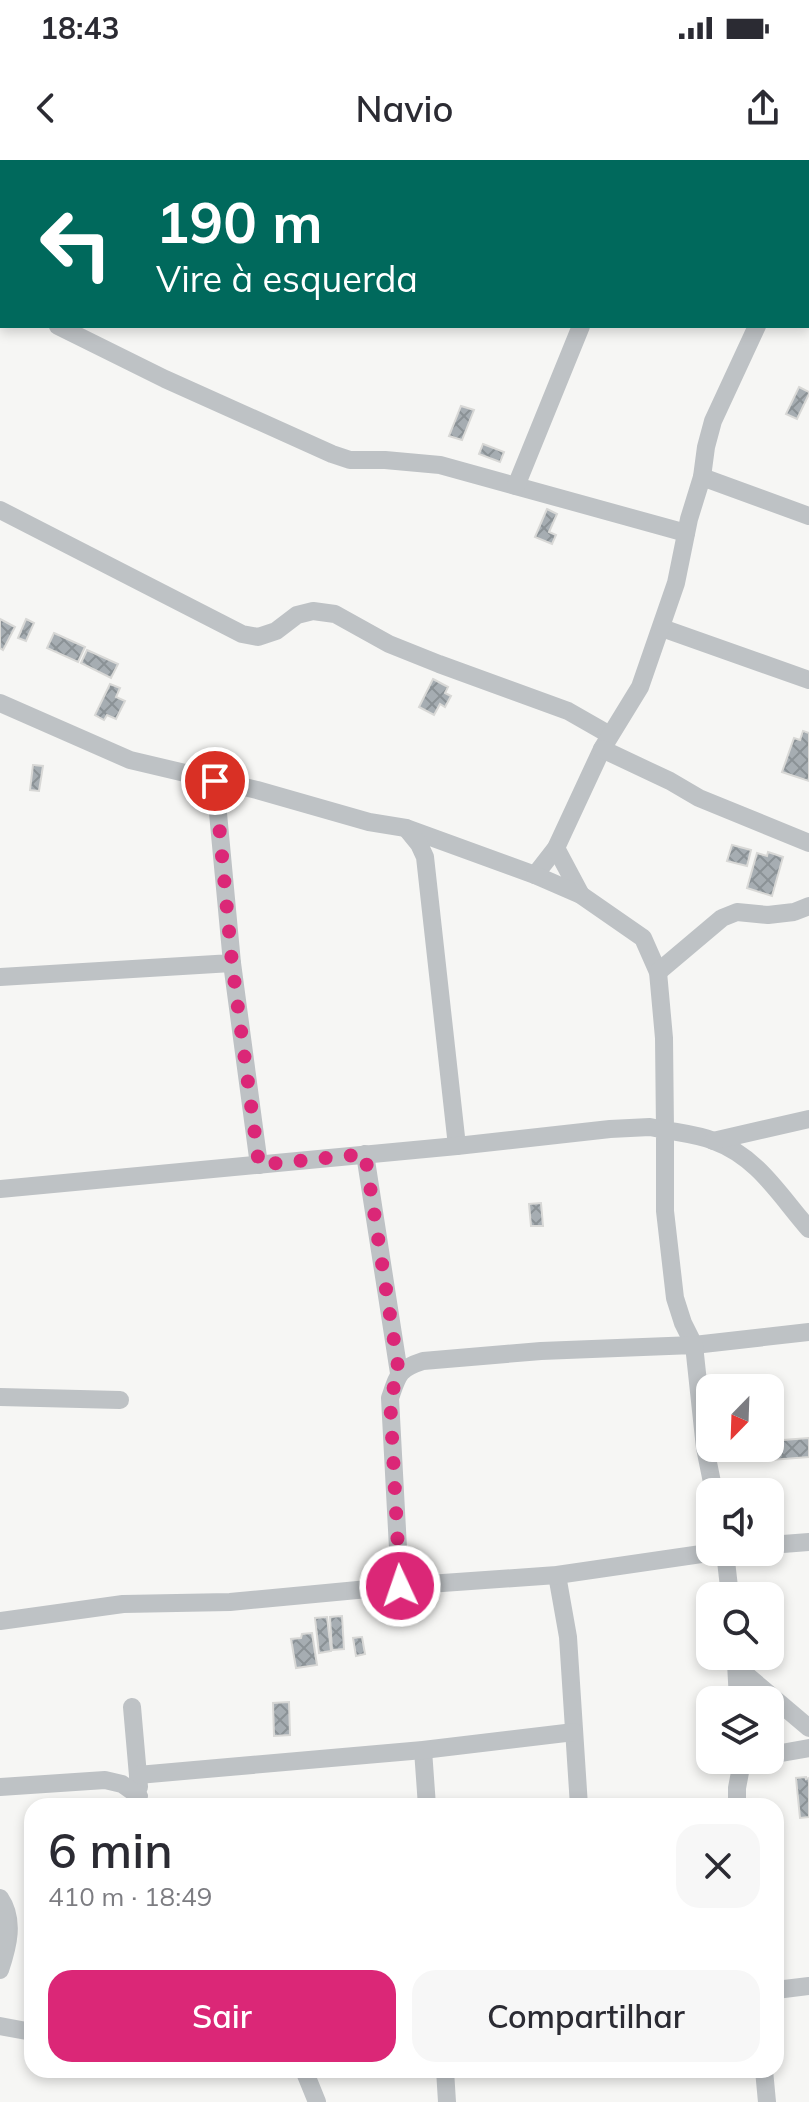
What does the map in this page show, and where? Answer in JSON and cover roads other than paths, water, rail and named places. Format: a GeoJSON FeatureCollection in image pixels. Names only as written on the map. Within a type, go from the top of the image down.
{"type":"FeatureCollection","features":[{"type":"Feature","properties":{"kind":"street"},"geometry":{"type":"LineString","coordinates":[[62,328],[165,379],[350,460],[440,465],[686,533]]}},
{"type":"Feature","properties":{"kind":"street"},"geometry":{"type":"LineString","coordinates":[[516,486],[580,328]]}},
{"type":"Feature","properties":{"kind":"street"},"geometry":{"type":"LineString","coordinates":[[742,328],[749,344]]}},
{"type":"Feature","properties":{"kind":"street"},"geometry":{"type":"LineString","coordinates":[[535,875],[556,848],[606,742],[640,687],[676,583],[713,421],[756,328]]}},
{"type":"Feature","properties":{"kind":"street"},"geometry":{"type":"LineString","coordinates":[[702,477],[809,516]]}},
{"type":"Feature","properties":{"kind":"street"},"geometry":{"type":"LineString","coordinates":[[0,510],[242,634],[258,637],[276,631],[297,615],[313,611],[335,614],[389,644],[568,711],[606,742],[699,798],[809,843]]}},
{"type":"Feature","properties":{"kind":"street"},"geometry":{"type":"LineString","coordinates":[[662,628],[809,680]]}},
{"type":"Feature","properties":{"kind":"street"},"geometry":{"type":"LineString","coordinates":[[0,703],[130,760],[271,794],[369,822],[406,828],[444,841],[581,895],[643,938],[658,972],[664,1038],[665,1211],[675,1298],[694,1345],[711,1478]]}},
{"type":"Feature","properties":{"kind":"street"},"geometry":{"type":"LineString","coordinates":[[215,781],[232,963],[259,1165]]}},
{"type":"Feature","properties":{"kind":"street"},"geometry":{"type":"LineString","coordinates":[[406,828],[425,857],[457,1146]]}},
{"type":"Feature","properties":{"kind":"street"},"geometry":{"type":"LineString","coordinates":[[425,857],[444,841]]}},
{"type":"Feature","properties":{"kind":"street"},"geometry":{"type":"LineString","coordinates":[[556,848],[581,895]]}},
{"type":"Feature","properties":{"kind":"street"},"geometry":{"type":"LineString","coordinates":[[658,972],[722,918],[737,912],[768,915],[794,912],[809,906]]}},
{"type":"Feature","properties":{"kind":"street"},"geometry":{"type":"LineString","coordinates":[[0,977],[232,963]]}},
{"type":"Feature","properties":{"kind":"street"},"geometry":{"type":"LineString","coordinates":[[713,1141],[809,1119]]}},
{"type":"Feature","properties":{"kind":"street"},"geometry":{"type":"LineString","coordinates":[[0,1189],[650,1127],[713,1141],[739,1153],[761,1171],[809,1229]]}},
{"type":"Feature","properties":{"kind":"street"},"geometry":{"type":"LineString","coordinates":[[365,1154],[399,1373],[390,1398],[400,1586]]}},
{"type":"Feature","properties":{"kind":"street"},"geometry":{"type":"LineString","coordinates":[[399,1373],[423,1361],[541,1351],[694,1345],[809,1332]]}},
{"type":"Feature","properties":{"kind":"street"},"geometry":{"type":"LineString","coordinates":[[0,1397],[120,1400]]}},
{"type":"Feature","properties":{"kind":"street"},"geometry":{"type":"LineString","coordinates":[[784,1544],[809,1542]]}},
{"type":"Feature","properties":{"kind":"street"},"geometry":{"type":"LineString","coordinates":[[0,1621],[123,1604],[230,1602],[557,1575],[696,1555]]}},
{"type":"Feature","properties":{"kind":"street"},"geometry":{"type":"LineString","coordinates":[[557,1575],[568,1637],[578,1798]]}},
{"type":"Feature","properties":{"kind":"street"},"geometry":{"type":"LineString","coordinates":[[745,1670],[809,1728]]}},
{"type":"Feature","properties":{"kind":"street"},"geometry":{"type":"LineString","coordinates":[[132,1707],[140,1798]]}},
{"type":"Feature","properties":{"kind":"street"},"geometry":{"type":"LineString","coordinates":[[138,1775],[423,1750],[574,1732]]}},
{"type":"Feature","properties":{"kind":"street"},"geometry":{"type":"LineString","coordinates":[[784,1752],[809,1748]]}},
{"type":"Feature","properties":{"kind":"street"},"geometry":{"type":"LineString","coordinates":[[423,1750],[426,1798]]}},
{"type":"Feature","properties":{"kind":"street"},"geometry":{"type":"LineString","coordinates":[[737,1798],[742,1774]]}},
{"type":"Feature","properties":{"kind":"street"},"geometry":{"type":"LineString","coordinates":[[0,1787],[105,1780],[122,1784],[137,1798]]}},
{"type":"Feature","properties":{"kind":"street"},"geometry":{"type":"LineString","coordinates":[[0,1898],[10,1918],[0,1970]]}},
{"type":"Feature","properties":{"kind":"street"},"geometry":{"type":"LineString","coordinates":[[784,1989],[809,1986]]}},
{"type":"Feature","properties":{"kind":"street"},"geometry":{"type":"LineString","coordinates":[[0,2026],[24,2030]]}},
{"type":"Feature","properties":{"kind":"street"},"geometry":{"type":"LineString","coordinates":[[307,2078],[317,2102]]}},
{"type":"Feature","properties":{"kind":"street"},"geometry":{"type":"LineString","coordinates":[[446,2078],[447,2102]]}},
{"type":"Feature","properties":{"kind":"street"},"geometry":{"type":"LineString","coordinates":[[765,2078],[767,2102]]}}]}
